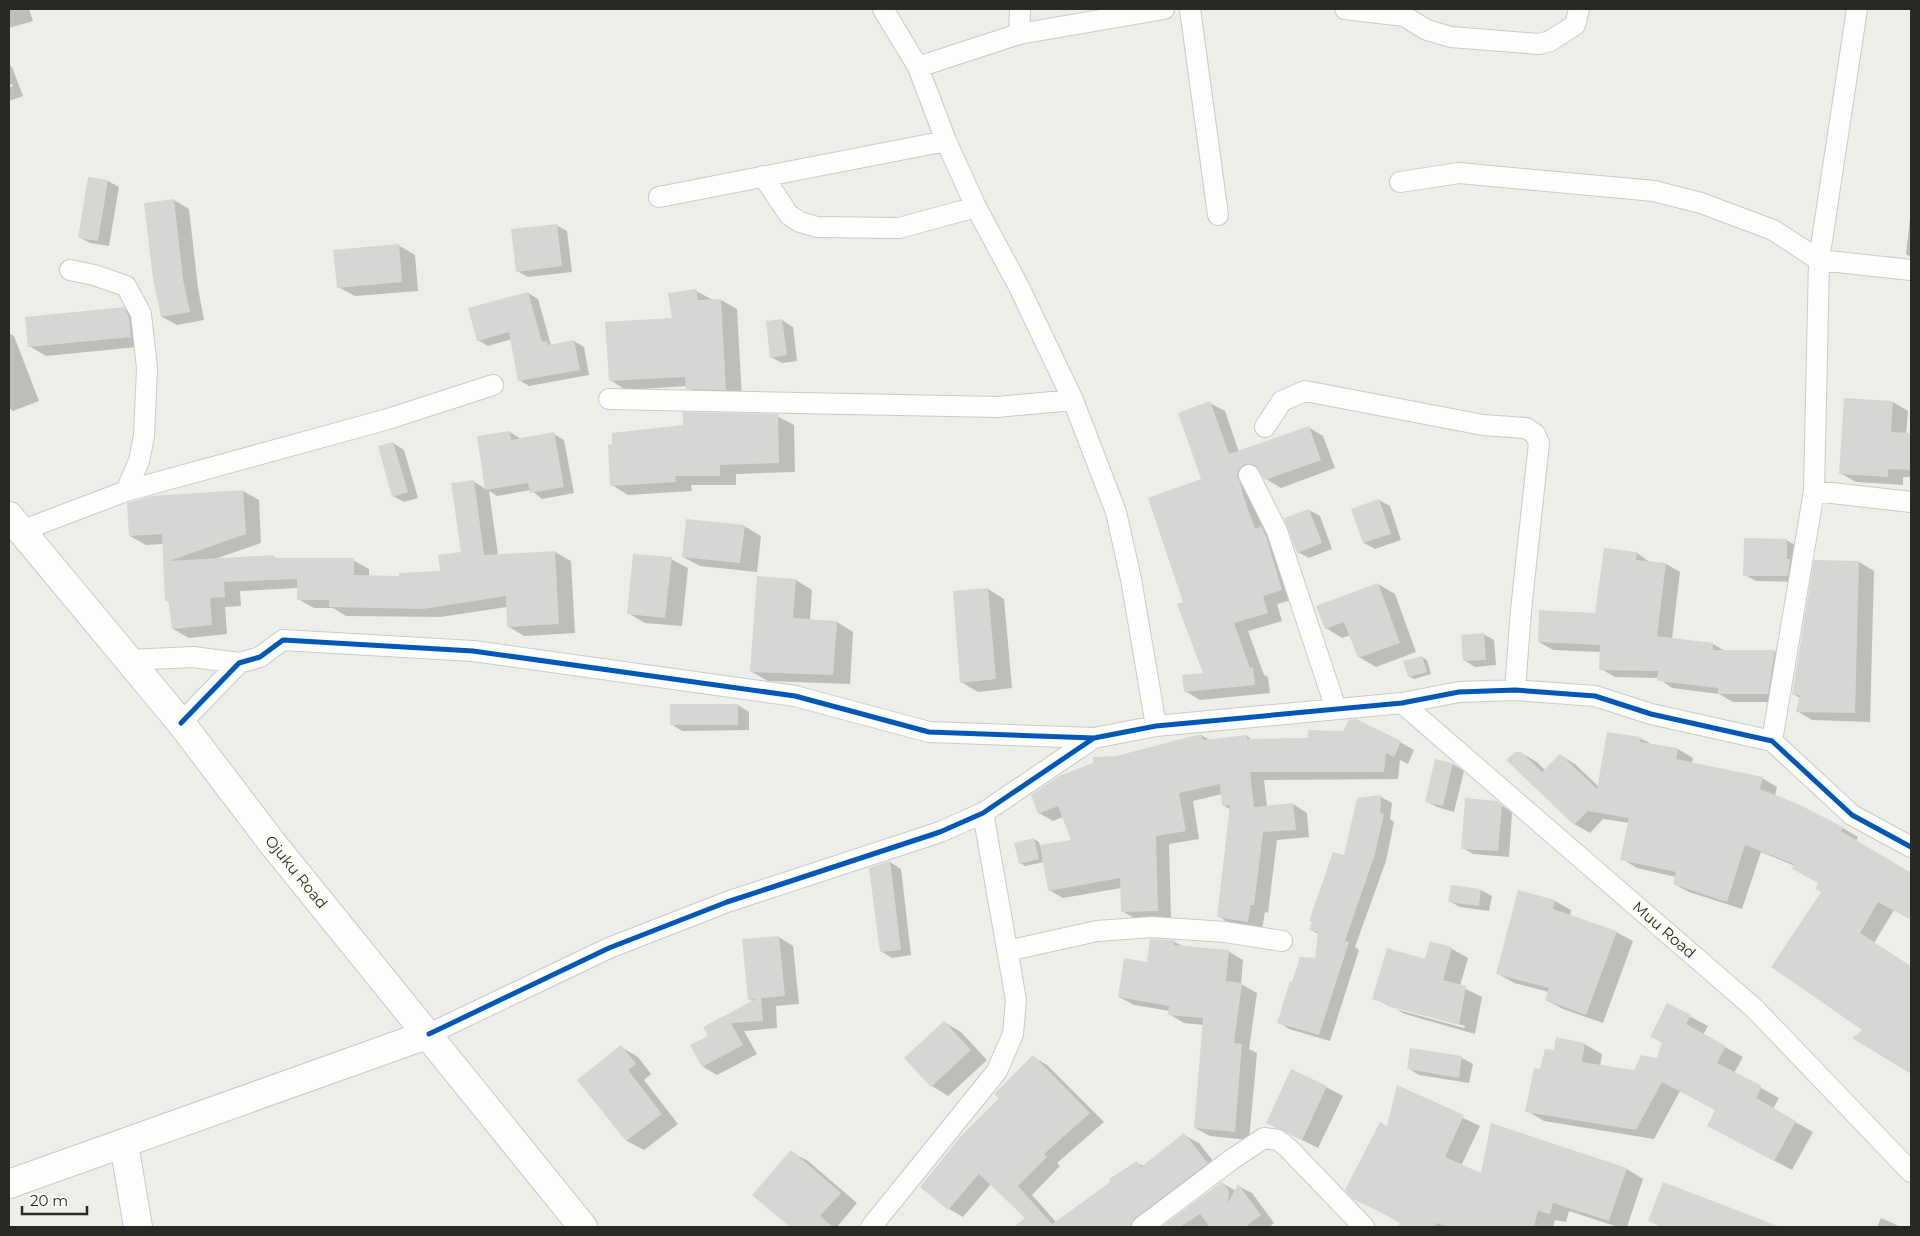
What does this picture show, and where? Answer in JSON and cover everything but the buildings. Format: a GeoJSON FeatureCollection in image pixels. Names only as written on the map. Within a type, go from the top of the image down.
{"type":"FeatureCollection","features":[{"type":"Feature","properties":{"kind":"main road","name":"Ojuku Road"},"geometry":{"type":"LineString","coordinates":[[15,524],[181,723],[274,844],[583,1227]]}},
{"type":"Feature","properties":{"kind":"main road"},"geometry":{"type":"LineString","coordinates":[[9,1184],[429,1034]]}},
{"type":"Feature","properties":{"kind":"main road"},"geometry":{"type":"LineString","coordinates":[[124,1144],[138,1227]]}},
{"type":"Feature","properties":{"kind":"street"},"geometry":{"type":"LineString","coordinates":[[883,9],[918,67],[946,141],[976,208],[1020,287],[1072,400],[1116,512],[1131,579],[1156,726]]}},
{"type":"Feature","properties":{"kind":"street"},"geometry":{"type":"LineString","coordinates":[[1019,34],[1020,9]]}},
{"type":"Feature","properties":{"kind":"street"},"geometry":{"type":"LineString","coordinates":[[918,67],[1019,34],[1164,9]]}},
{"type":"Feature","properties":{"kind":"street"},"geometry":{"type":"LineString","coordinates":[[1190,9],[1218,215]]}},
{"type":"Feature","properties":{"kind":"street"},"geometry":{"type":"LineString","coordinates":[[1345,9],[1404,16],[1427,30],[1451,37],[1539,44],[1550,40],[1575,25],[1579,9]]}},
{"type":"Feature","properties":{"kind":"street"},"geometry":{"type":"LineString","coordinates":[[1772,741],[1814,490],[1819,260],[1857,9]]}},
{"type":"Feature","properties":{"kind":"street"},"geometry":{"type":"LineString","coordinates":[[659,197],[946,141]]}},
{"type":"Feature","properties":{"kind":"street"},"geometry":{"type":"LineString","coordinates":[[1400,182],[1459,173],[1654,191],[1701,203],[1774,230],[1819,260],[1911,270]]}},
{"type":"Feature","properties":{"kind":"street"},"geometry":{"type":"LineString","coordinates":[[763,176],[789,215],[800,222],[816,227],[899,228],[976,208]]}},
{"type":"Feature","properties":{"kind":"street"},"geometry":{"type":"LineString","coordinates":[[70,270],[126,286],[141,314],[147,368],[147,408],[139,461],[126,492]]}},
{"type":"Feature","properties":{"kind":"street"},"geometry":{"type":"LineString","coordinates":[[15,524],[388,419],[493,384]]}},
{"type":"Feature","properties":{"kind":"street"},"geometry":{"type":"LineString","coordinates":[[1265,427],[1282,401],[1305,391],[1483,425],[1526,428],[1535,434],[1539,443],[1521,610],[1515,690]]}},
{"type":"Feature","properties":{"kind":"street"},"geometry":{"type":"LineString","coordinates":[[609,399],[997,407],[1072,400]]}},
{"type":"Feature","properties":{"kind":"street"},"geometry":{"type":"LineString","coordinates":[[1249,475],[1277,531],[1336,709]]}},
{"type":"Feature","properties":{"kind":"street"},"geometry":{"type":"LineString","coordinates":[[1814,490],[1911,502]]}},
{"type":"Feature","properties":{"kind":"street"},"geometry":{"type":"LineString","coordinates":[[128,660],[193,657],[240,663],[260,657],[283,640],[474,650],[796,696],[929,732],[1094,738],[1156,726],[1402,702],[1458,692],[1515,690],[1594,696],[1651,714],[1772,741],[1852,815],[1911,847]]}},
{"type":"Feature","properties":{"kind":"street"},"geometry":{"type":"LineString","coordinates":[[181,723],[240,663]]}},
{"type":"Feature","properties":{"kind":"street","name":"Muu Road"},"geometry":{"type":"LineString","coordinates":[[1402,702],[1754,1008],[1911,1172]]}},
{"type":"Feature","properties":{"kind":"street"},"geometry":{"type":"LineString","coordinates":[[429,1034],[609,948],[727,902],[940,832],[982,813],[1094,738]]}},
{"type":"Feature","properties":{"kind":"street"},"geometry":{"type":"LineString","coordinates":[[871,1227],[997,1071],[1013,1034],[1016,1000],[982,813]]}},
{"type":"Feature","properties":{"kind":"street"},"geometry":{"type":"LineString","coordinates":[[1008,951],[1097,931],[1152,927],[1225,932],[1282,941]]}},
{"type":"Feature","properties":{"kind":"street"},"geometry":{"type":"LineString","coordinates":[[1142,1227],[1231,1160],[1264,1138],[1278,1140],[1288,1148],[1364,1227]]}},
{"type":"Feature","properties":{"kind":"cycle path"},"geometry":{"type":"LineString","coordinates":[[181,723],[239,663],[260,657],[283,640],[473,651],[795,696],[929,732],[1094,738]]}},
{"type":"Feature","properties":{"kind":"cycle path"},"geometry":{"type":"LineString","coordinates":[[429,1034],[609,948],[727,902],[940,832],[983,813],[1094,738],[1156,726],[1402,703],[1459,692],[1515,690],[1595,696],[1651,714],[1772,741],[1852,815],[1911,847]]}}]}
